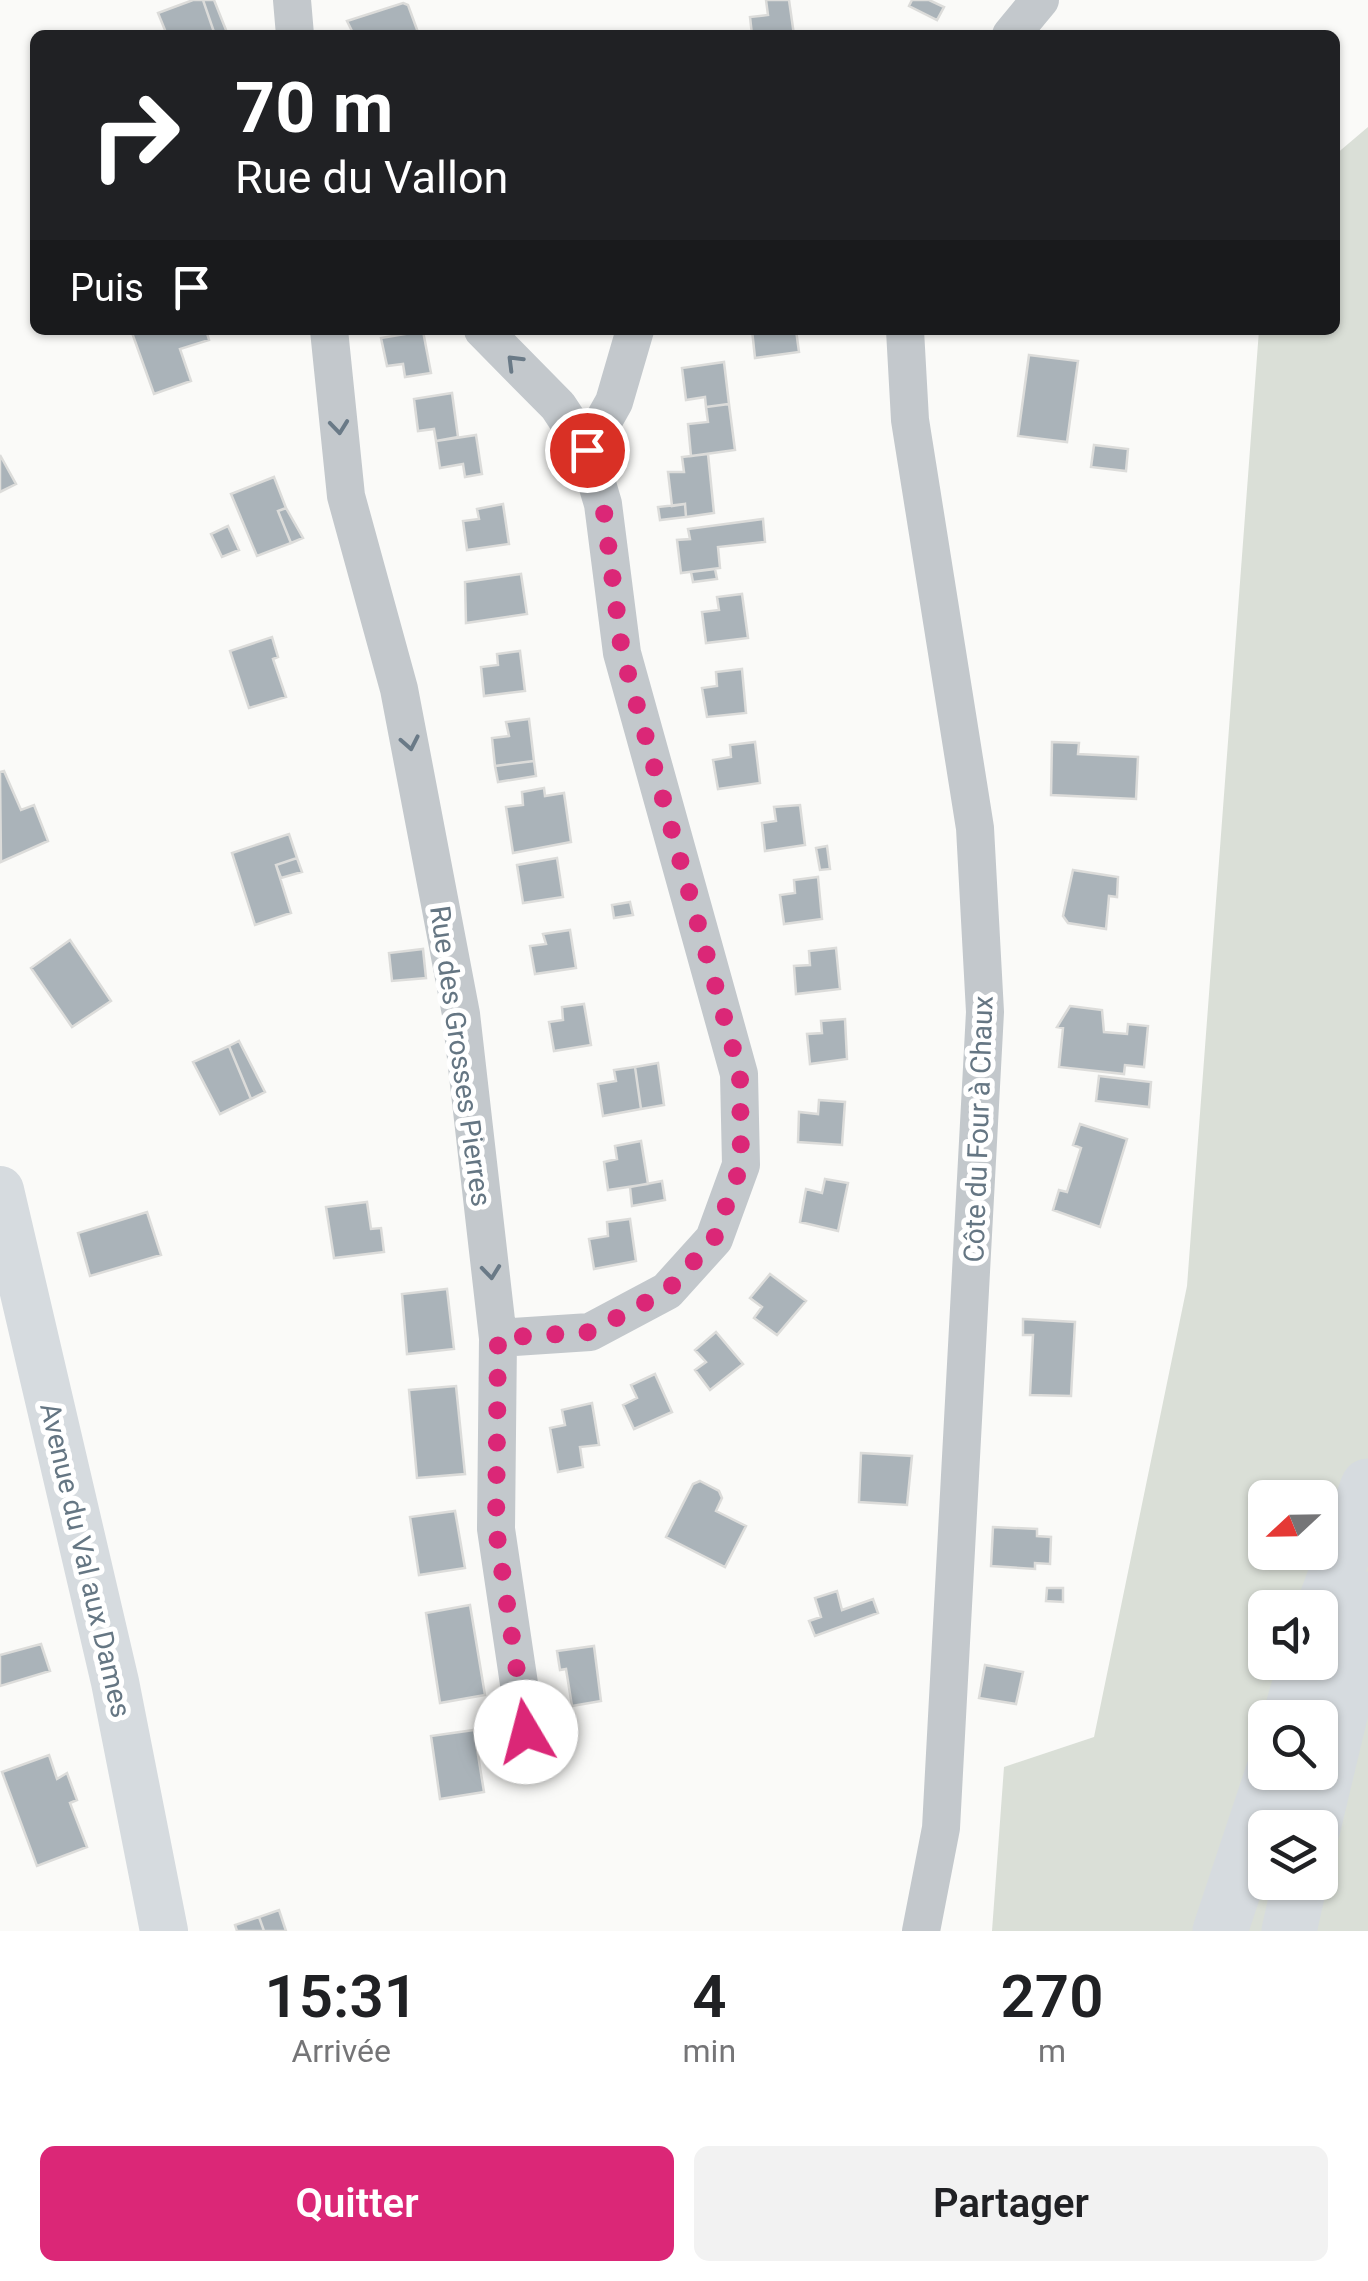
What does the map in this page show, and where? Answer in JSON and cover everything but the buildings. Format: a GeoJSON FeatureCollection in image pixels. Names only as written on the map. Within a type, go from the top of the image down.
{"type":"FeatureCollection","features":[{"type":"Feature","properties":{"kind":"highway"},"geometry":{"type":"LineString","coordinates":[[1330,1590],[1368,1486]]}},
{"type":"Feature","properties":{"kind":"highway"},"geometry":{"type":"LineString","coordinates":[[1318,1810],[1368,1599]]}},
{"type":"Feature","properties":{"kind":"highway"},"geometry":{"type":"LineString","coordinates":[[1220,1931],[1267,1790]]}},
{"type":"Feature","properties":{"kind":"highway"},"geometry":{"type":"LineString","coordinates":[[1289,1931],[1296,1900]]}},
{"type":"Feature","properties":{"kind":"main road","name":"Avenue du Val aux Dames"},"geometry":{"type":"LineString","coordinates":[[0,1190],[115,1682],[164,1931]]}},
{"type":"Feature","properties":{"kind":"street"},"geometry":{"type":"LineString","coordinates":[[292,0],[295,30]]}},
{"type":"Feature","properties":{"kind":"street"},"geometry":{"type":"LineString","coordinates":[[1015,30],[1040,0]]}},
{"type":"Feature","properties":{"kind":"street","name":"Rue des Grosses Pierres"},"geometry":{"type":"LineString","coordinates":[[330,335],[346,496],[399,689],[461,1014],[498,1338],[496,1529],[526,1732]]}},
{"type":"Feature","properties":{"kind":"street"},"geometry":{"type":"LineString","coordinates":[[487,335],[558,406],[587,450],[603,504],[622,652],[740,1074],[741,1165],[714,1239],[667,1291],[590,1332],[498,1338]]}},
{"type":"Feature","properties":{"kind":"street"},"geometry":{"type":"LineString","coordinates":[[587,450],[614,402],[634,335]]}},
{"type":"Feature","properties":{"kind":"street","name":"Côte du Four à Chaux"},"geometry":{"type":"LineString","coordinates":[[905,335],[910,420],[976,828],[985,1012],[942,1828],[920,1931]]}},
{"type":"Feature","properties":{"kind":"shaded area"},"geometry":{"type":"Polygon","coordinates":[[[1368,127],[1368,1931],[992,1931],[1004,1767],[1094,1737],[1187,1286],[1259,335],[1340,335],[1340,151],[1368,127]]]}},
{"type":"Feature","properties":{"kind":"route"},"geometry":{"type":"LineString","coordinates":[[526,1732],[496,1529],[498,1338],[590,1332],[667,1291],[714,1239],[741,1165],[740,1074],[622,652],[603,504],[587,450]]}}]}
